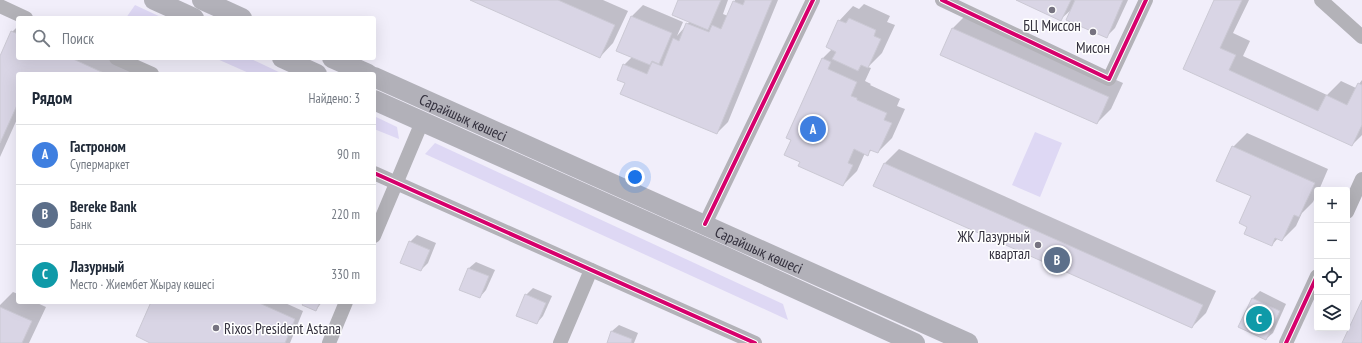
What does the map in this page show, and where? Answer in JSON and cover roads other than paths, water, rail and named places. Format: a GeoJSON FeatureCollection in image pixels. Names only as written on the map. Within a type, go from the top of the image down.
{"type":"FeatureCollection","features":[{"type":"Feature","properties":{"kind":"main road"},"geometry":{"type":"LineString","coordinates":[[154,0],[190,16]]}},
{"type":"Feature","properties":{"kind":"main road"},"geometry":{"type":"LineString","coordinates":[[202,0],[238,16]]}},
{"type":"Feature","properties":{"kind":"main road"},"geometry":{"type":"LineString","coordinates":[[286,60],[313,72]]}},
{"type":"Feature","properties":{"kind":"main road"},"geometry":{"type":"LineString","coordinates":[[336,60],[364,72]]}},
{"type":"Feature","properties":{"kind":"main road","name":"Сарайшық көшесі"},"geometry":{"type":"LineString","coordinates":[[376,78],[968,343]]}},
{"type":"Feature","properties":{"kind":"main road","name":"Сарайшық көшесі"},"geometry":{"type":"LineString","coordinates":[[376,101],[916,343]]}},
{"type":"Feature","properties":{"kind":"main road"},"geometry":{"type":"LineString","coordinates":[[516,164],[534,165],[656,220],[692,234],[697,233],[705,224]]}},
{"type":"Feature","properties":{"kind":"main road"},"geometry":{"type":"LineString","coordinates":[[741,264],[748,252],[753,252],[794,269],[873,308],[898,311]]}},
{"type":"Feature","properties":{"kind":"street"},"geometry":{"type":"LineString","coordinates":[[705,224],[813,0]]}},
{"type":"Feature","properties":{"kind":"street"},"geometry":{"type":"LineString","coordinates":[[942,0],[1109,79],[1146,0]]}},
{"type":"Feature","properties":{"kind":"street"},"geometry":{"type":"LineString","coordinates":[[1321,0],[1362,37]]}},
{"type":"Feature","properties":{"kind":"street"},"geometry":{"type":"LineString","coordinates":[[0,6],[22,16]]}},
{"type":"Feature","properties":{"kind":"street"},"geometry":{"type":"LineString","coordinates":[[120,60],[148,72]]}},
{"type":"Feature","properties":{"kind":"street"},"geometry":{"type":"LineString","coordinates":[[376,231],[422,122]]}},
{"type":"Feature","properties":{"kind":"street"},"geometry":{"type":"LineString","coordinates":[[376,174],[755,343]]}},
{"type":"Feature","properties":{"kind":"street"},"geometry":{"type":"LineString","coordinates":[[1350,205],[1362,179]]}},
{"type":"Feature","properties":{"kind":"street"},"geometry":{"type":"LineString","coordinates":[[560,343],[591,270]]}},
{"type":"Feature","properties":{"kind":"street"},"geometry":{"type":"LineString","coordinates":[[1286,343],[1314,282]]}},
{"type":"Feature","properties":{"kind":"street"},"geometry":{"type":"LineString","coordinates":[[329,343],[345,304]]}},
{"type":"Feature","properties":{"kind":"place","name":"БЦ Миссон"},"geometry":{"type":"Point","coordinates":[1052,10]}},
{"type":"Feature","properties":{"kind":"place","name":"Мисон"},"geometry":{"type":"Point","coordinates":[1093,32]}},
{"type":"Feature","properties":{"kind":"place","name":"Гастроном"},"geometry":{"type":"Point","coordinates":[813,129]}},
{"type":"Feature","properties":{"kind":"place","name":"ЖК Лазурный квартал"},"geometry":{"type":"Point","coordinates":[1038,245]}},
{"type":"Feature","properties":{"kind":"place","name":"Bereke Bank"},"geometry":{"type":"Point","coordinates":[1057,260]}},
{"type":"Feature","properties":{"kind":"place","name":"Лазурный"},"geometry":{"type":"Point","coordinates":[1259,319]}},
{"type":"Feature","properties":{"kind":"place","name":"Rixos President Astana"},"geometry":{"type":"Point","coordinates":[216,328]}}]}
